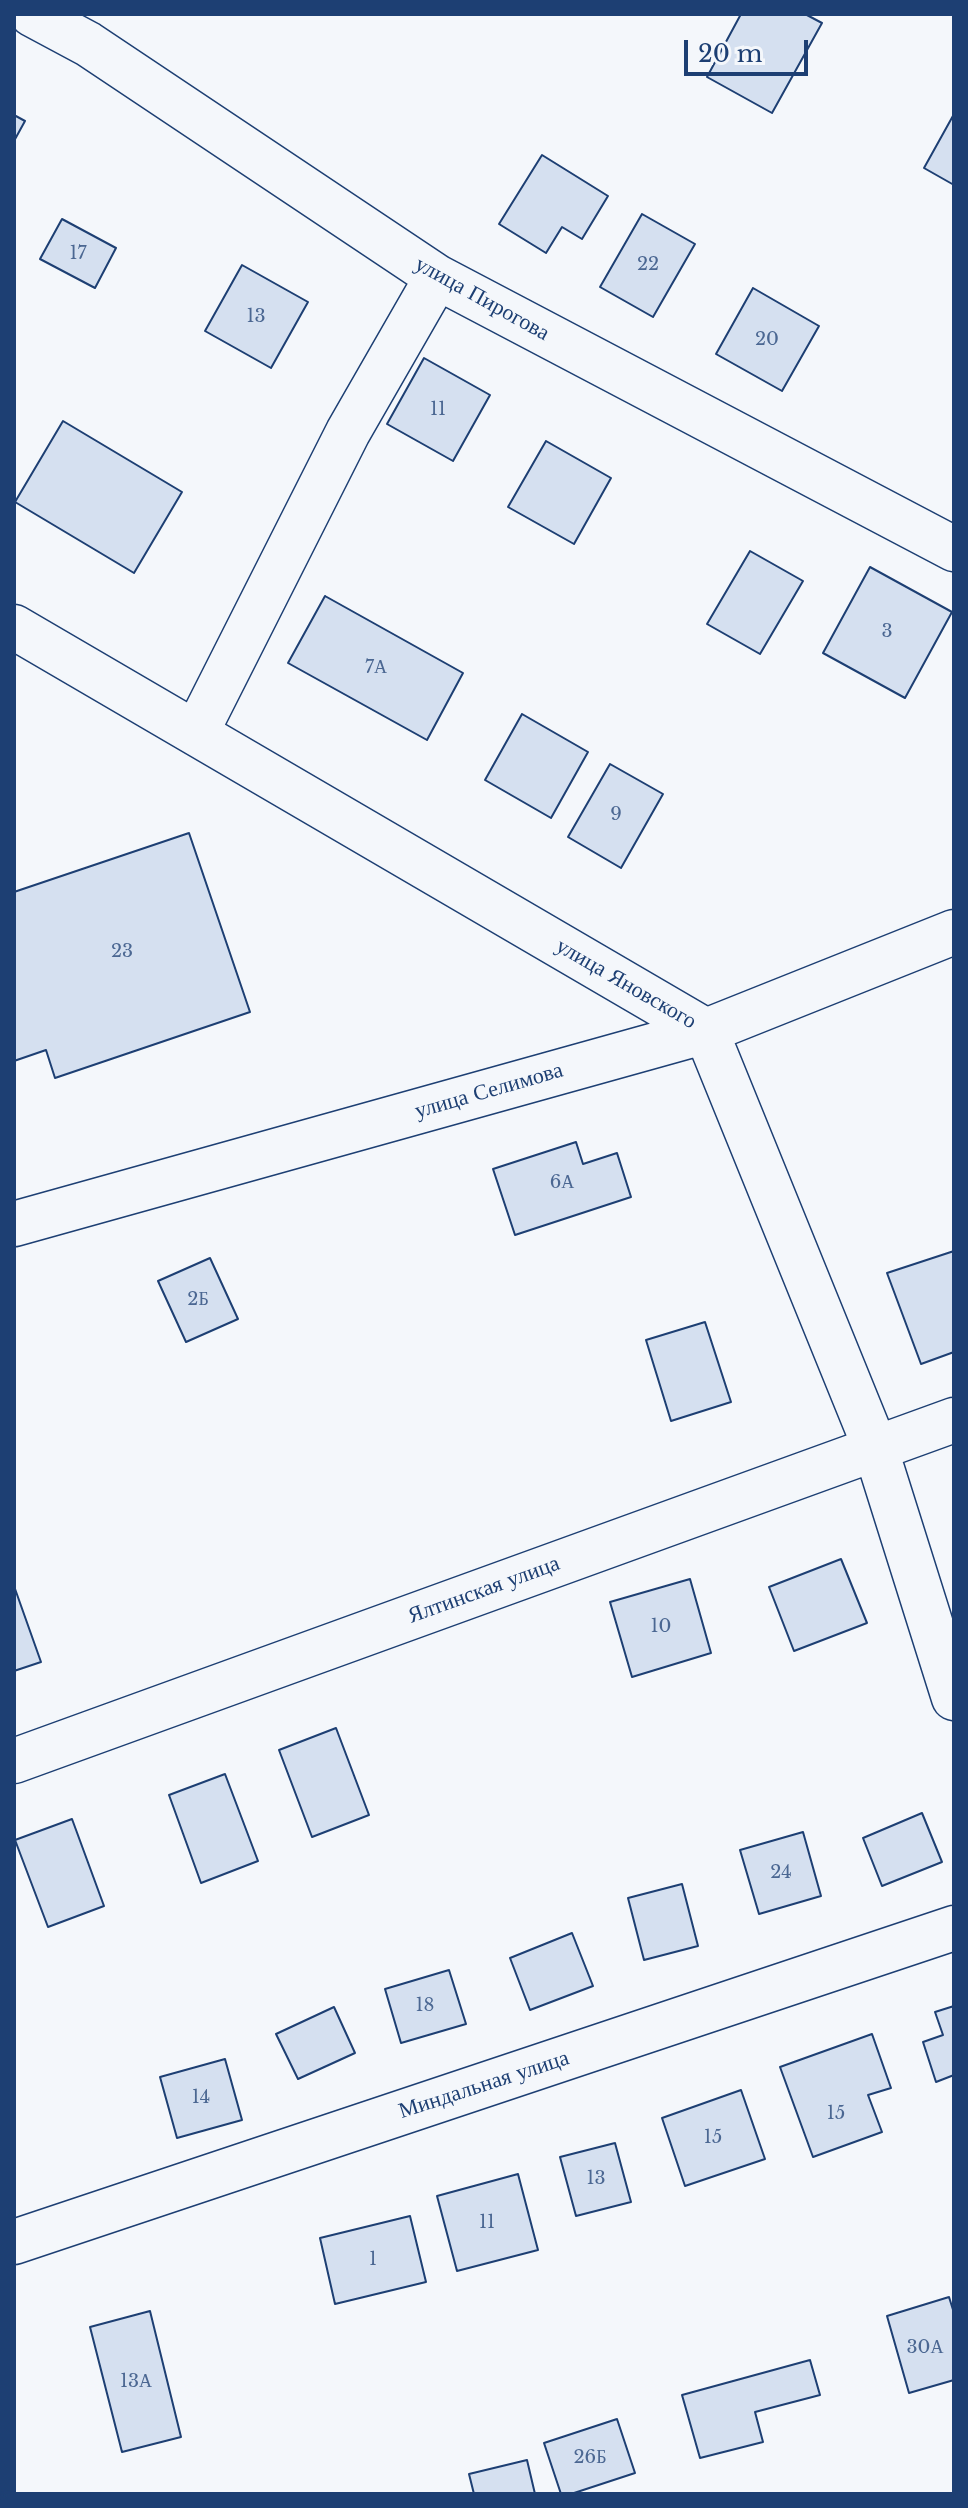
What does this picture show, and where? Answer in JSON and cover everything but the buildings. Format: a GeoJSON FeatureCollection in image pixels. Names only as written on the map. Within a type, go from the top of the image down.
{"type":"FeatureCollection","features":[{"type":"Feature","properties":{"kind":"street","name":"улица Пирогова"},"geometry":{"type":"LineString","coordinates":[[32,14],[96,29],[437,277],[954,549]]}},
{"type":"Feature","properties":{"kind":"street"},"geometry":{"type":"LineString","coordinates":[[196,733],[348,432],[437,277]]}},
{"type":"Feature","properties":{"kind":"street","name":"улица Яновского"},"geometry":{"type":"LineString","coordinates":[[14,627],[706,1031],[875,1447],[954,1698]]}},
{"type":"Feature","properties":{"kind":"street","name":"улица Селимова"},"geometry":{"type":"LineString","coordinates":[[14,1224],[706,1031],[954,932]]}},
{"type":"Feature","properties":{"kind":"street","name":"Ялтинская улица"},"geometry":{"type":"LineString","coordinates":[[14,1761],[954,1420]]}},
{"type":"Feature","properties":{"kind":"street","name":"Миндальная улица"},"geometry":{"type":"LineString","coordinates":[[14,2242],[954,1928]]}}]}
